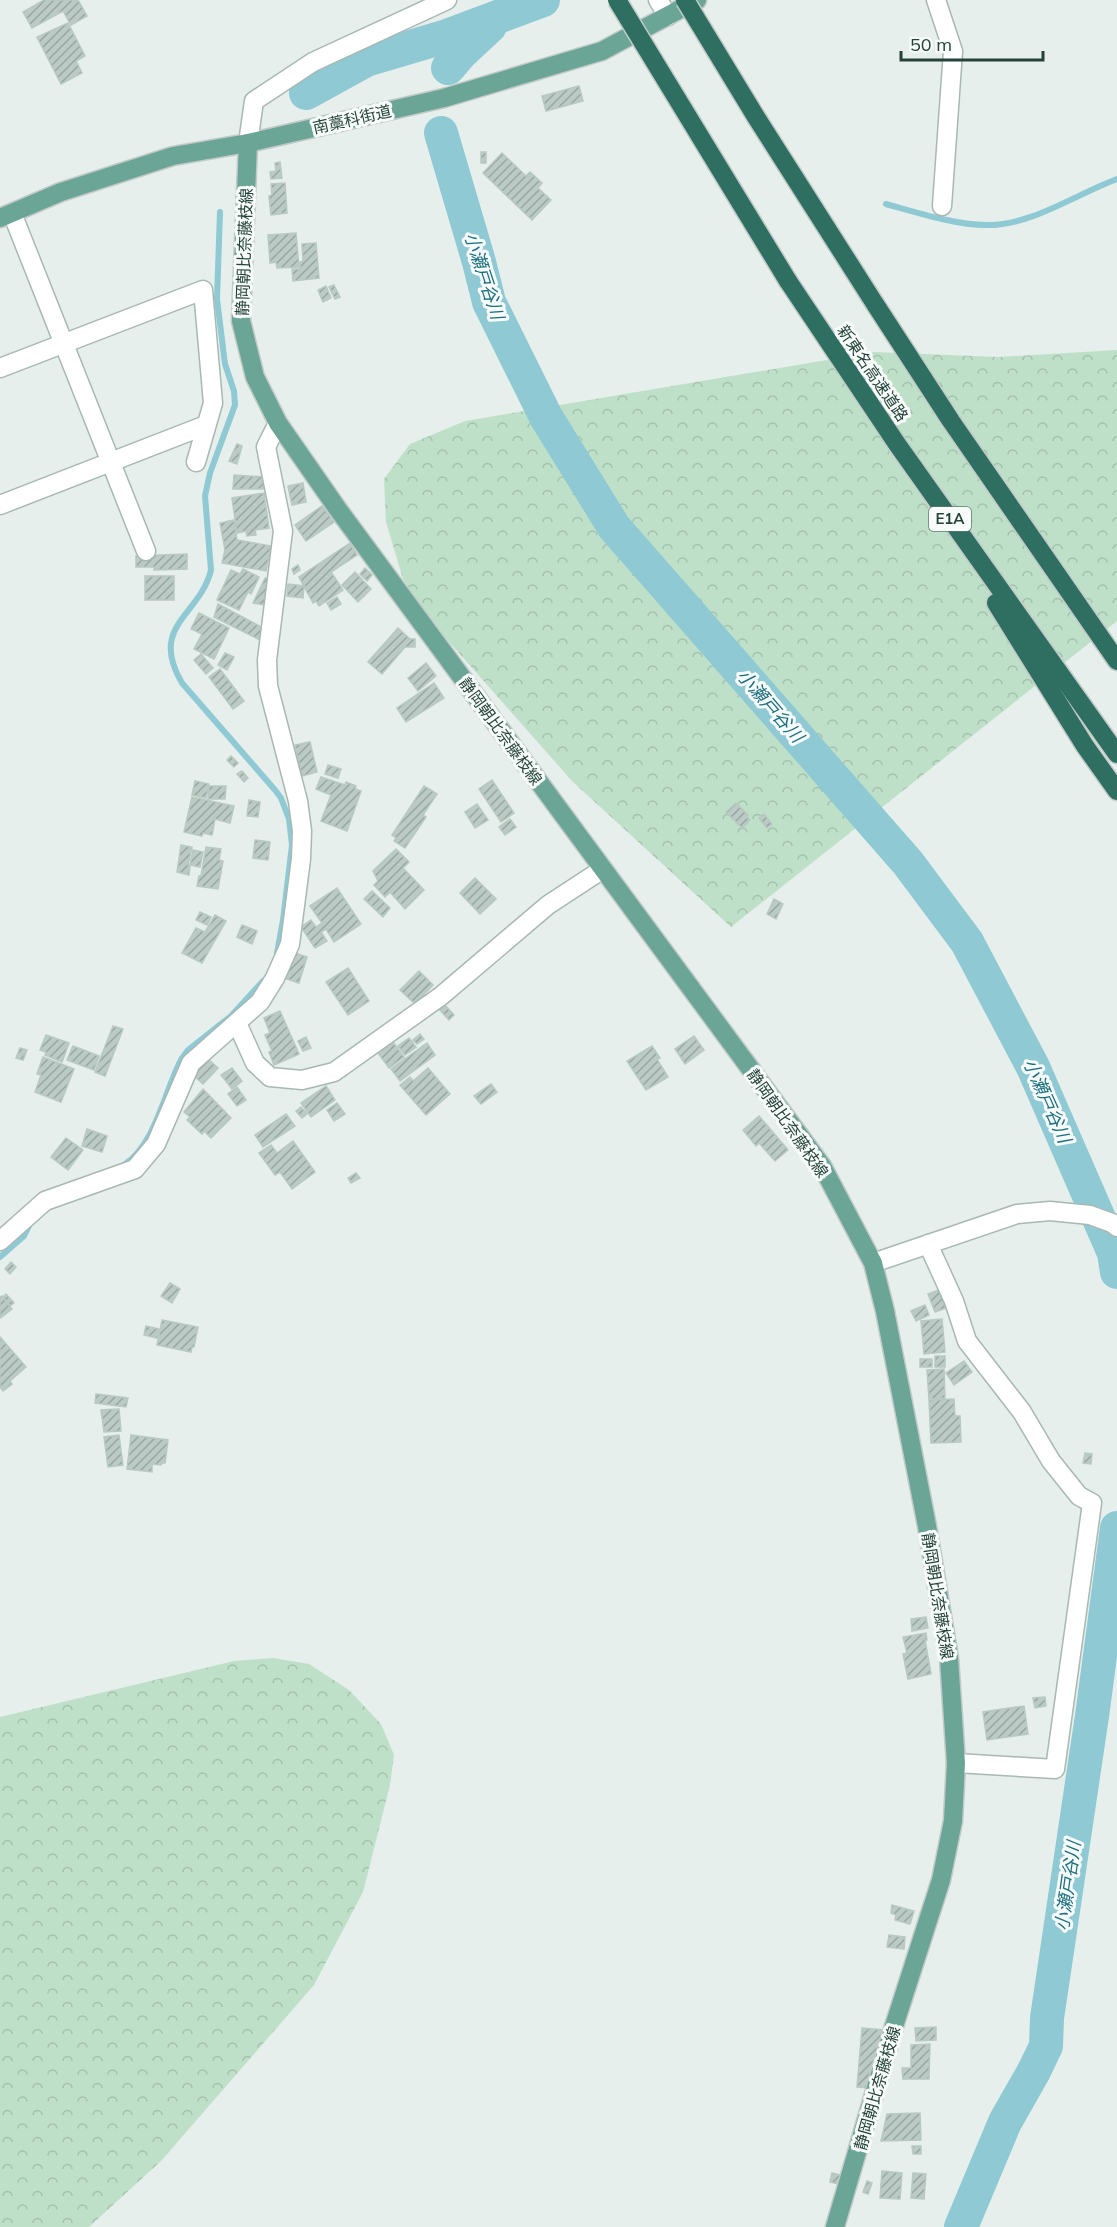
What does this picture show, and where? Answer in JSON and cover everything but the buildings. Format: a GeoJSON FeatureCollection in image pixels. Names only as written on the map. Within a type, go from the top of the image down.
{"type":"FeatureCollection","features":[{"type":"Feature","properties":{"kind":"highway","name":"新東名高速道路"},"geometry":{"type":"LineString","coordinates":[[617,0],[788,281],[897,444],[1117,754]]}},
{"type":"Feature","properties":{"kind":"highway"},"geometry":{"type":"LineString","coordinates":[[685,0],[756,117],[951,421],[1117,661]]}},
{"type":"Feature","properties":{"kind":"highway"},"geometry":{"type":"LineString","coordinates":[[897,444],[1085,746],[1117,791]]}},
{"type":"Feature","properties":{"kind":"main road","name":"南藁科街道"},"geometry":{"type":"LineString","coordinates":[[6,215],[61,192],[173,156],[248,143],[444,98],[602,51],[697,0]]}},
{"type":"Feature","properties":{"kind":"main road","name":"静岡朝比奈藤枝線"},"geometry":{"type":"LineString","coordinates":[[248,143],[241,321],[255,377],[279,423],[337,508],[822,1166],[873,1263],[885,1311],[923,1503],[948,1647],[956,1763],[953,1821],[940,1880],[835,2227]]}},
{"type":"Feature","properties":{"kind":"street"},"geometry":{"type":"LineString","coordinates":[[248,143],[254,101],[313,62],[447,0]]}},
{"type":"Feature","properties":{"kind":"street"},"geometry":{"type":"LineString","coordinates":[[658,0],[668,16]]}},
{"type":"Feature","properties":{"kind":"street"},"geometry":{"type":"LineString","coordinates":[[936,0],[953,51],[942,206]]}},
{"type":"Feature","properties":{"kind":"street"},"geometry":{"type":"LineString","coordinates":[[6,215],[65,343],[146,551]]}},
{"type":"Feature","properties":{"kind":"street"},"geometry":{"type":"LineString","coordinates":[[0,368],[202,290],[213,403],[196,462]]}},
{"type":"Feature","properties":{"kind":"street"},"geometry":{"type":"LineString","coordinates":[[0,1241],[45,1201],[135,1169],[156,1144],[191,1063],[260,1002],[275,978],[290,944],[301,858],[302,831],[298,801],[268,686],[267,660],[283,531],[266,447],[279,423]]}},
{"type":"Feature","properties":{"kind":"street"},"geometry":{"type":"LineString","coordinates":[[0,505],[206,425]]}},
{"type":"Feature","properties":{"kind":"street"},"geometry":{"type":"LineString","coordinates":[[237,1023],[255,1064],[270,1077],[302,1080],[334,1072],[441,996],[548,905],[603,869]]}},
{"type":"Feature","properties":{"kind":"street"},"geometry":{"type":"LineString","coordinates":[[873,1263],[1017,1214],[1064,1212],[1090,1215],[1114,1225]]}},
{"type":"Feature","properties":{"kind":"street"},"geometry":{"type":"LineString","coordinates":[[928,1244],[954,1301],[967,1341],[1022,1412],[1051,1461],[1079,1496],[1092,1503],[1055,1769],[956,1763]]}},
{"type":"Feature","properties":{"kind":"green space"},"geometry":{"type":"Polygon","coordinates":[[[1117,350],[1117,621],[731,927],[572,781],[428,618],[403,579],[386,522],[384,479],[410,444],[465,421],[874,352],[998,357],[1117,350]]]}},
{"type":"Feature","properties":{"kind":"green space"},"geometry":{"type":"Polygon","coordinates":[[[273,1658],[309,1664],[349,1690],[381,1724],[394,1755],[390,1785],[363,1892],[314,1985],[161,2161],[89,2227],[0,2227],[0,1717],[234,1661],[273,1658]]]}},
{"type":"Feature","properties":{"kind":"waterway","name":"小瀬戸谷川"},"geometry":{"type":"LineString","coordinates":[[306,93],[366,60],[447,36],[543,0]]}},
{"type":"Feature","properties":{"kind":"waterway","name":"小瀬戸谷川"},"geometry":{"type":"LineString","coordinates":[[448,68],[490,26]]}},
{"type":"Feature","properties":{"kind":"waterway","name":"小瀬戸谷川"},"geometry":{"type":"LineString","coordinates":[[441,133],[489,302],[546,417],[614,527],[908,863],[967,942],[1033,1067],[1114,1253],[1117,1272]]}},
{"type":"Feature","properties":{"kind":"waterway"},"geometry":{"type":"LineString","coordinates":[[886,204],[962,223],[1003,224],[1036,215],[1117,179]]}},
{"type":"Feature","properties":{"kind":"waterway"},"geometry":{"type":"LineString","coordinates":[[220,212],[217,299],[225,364],[234,391],[235,405],[210,473],[205,496],[211,570],[205,586],[173,634],[171,647],[173,663],[182,683],[275,790],[281,798],[289,819],[292,845],[277,953]]}},
{"type":"Feature","properties":{"kind":"waterway"},"geometry":{"type":"LineString","coordinates":[[124,1165],[135,1156],[152,1131],[176,1071],[188,1050],[231,1016],[263,981]]}},
{"type":"Feature","properties":{"kind":"waterway"},"geometry":{"type":"LineString","coordinates":[[0,1257],[24,1236],[31,1222]]}},
{"type":"Feature","properties":{"kind":"waterway","name":"小瀬戸谷川"},"geometry":{"type":"LineString","coordinates":[[961,2227],[1005,2122],[1046,2046],[1047,2018],[1092,1716],[1117,1528]]}}]}
